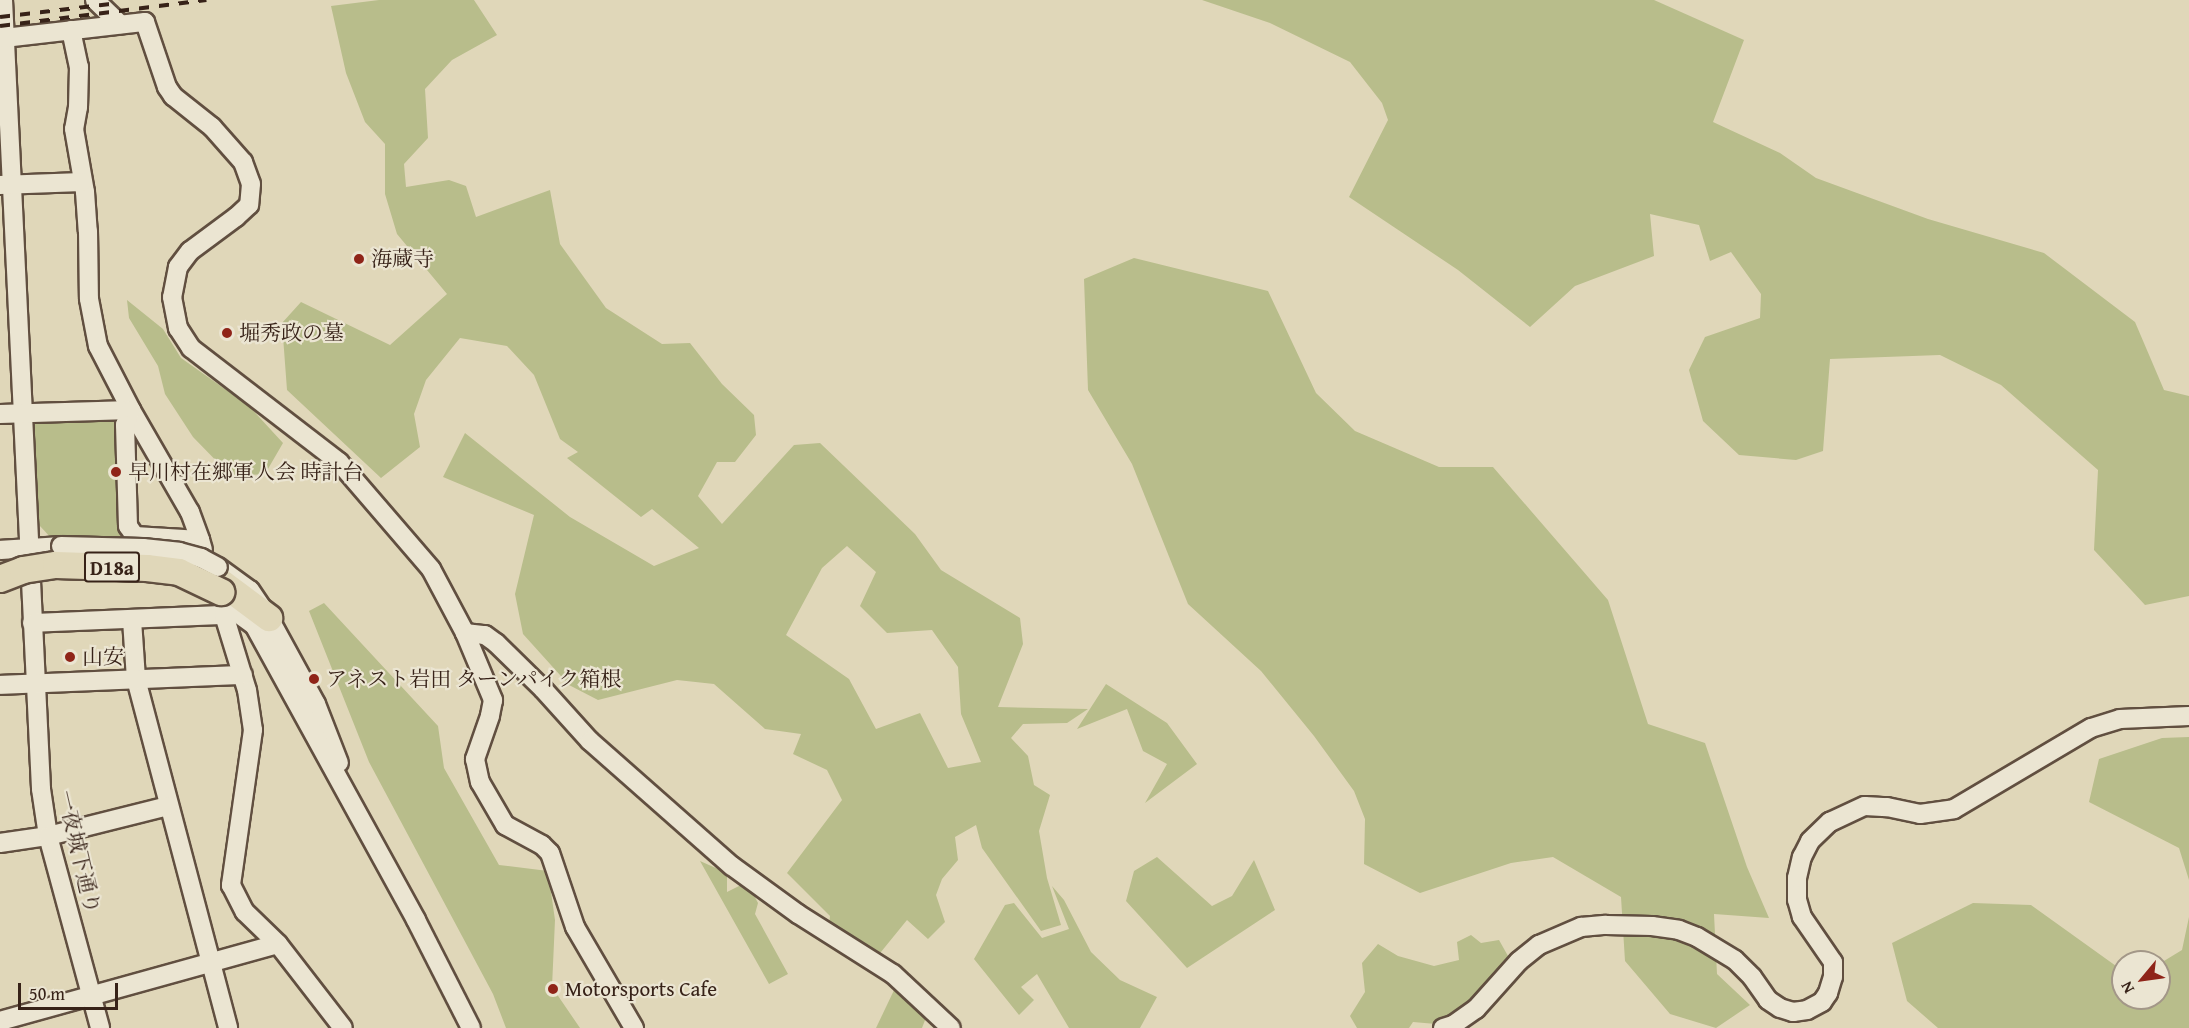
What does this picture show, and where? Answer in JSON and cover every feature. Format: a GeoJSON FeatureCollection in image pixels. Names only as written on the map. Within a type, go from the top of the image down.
{"type":"FeatureCollection","features":[{"type":"Feature","properties":{"kind":"highway"},"geometry":{"type":"LineString","coordinates":[[0,568],[53,557],[155,560],[194,569],[221,592]]}},
{"type":"Feature","properties":{"kind":"highway","name":"D18a"},"geometry":{"type":"LineString","coordinates":[[0,579],[23,570],[56,565],[147,568],[180,572],[221,592],[261,622]]}},
{"type":"Feature","properties":{"kind":"street","name":"一夜城下通り"},"geometry":{"type":"LineString","coordinates":[[3,0],[6,185],[22,413],[41,789],[48,836],[100,1028]]}},
{"type":"Feature","properties":{"kind":"street"},"geometry":{"type":"LineString","coordinates":[[95,0],[120,24]]}},
{"type":"Feature","properties":{"kind":"street"},"geometry":{"type":"LineString","coordinates":[[4,38],[145,22],[166,87],[173,96],[212,127],[243,162],[251,184],[249,205],[202,241],[178,267],[172,297],[178,328],[192,348],[326,450],[350,473],[431,569],[465,633],[493,700],[475,759],[480,782],[505,825],[542,845],[550,853],[575,927],[634,1028]]}},
{"type":"Feature","properties":{"kind":"street"},"geometry":{"type":"LineString","coordinates":[[71,30],[79,67],[78,107],[74,129],[88,231],[89,299],[98,346],[130,410],[190,512],[221,592],[243,675],[253,730],[231,885],[245,912],[278,944],[343,1028]]}},
{"type":"Feature","properties":{"kind":"street"},"geometry":{"type":"LineString","coordinates":[[6,185],[82,182]]}},
{"type":"Feature","properties":{"kind":"street"},"geometry":{"type":"LineString","coordinates":[[0,414],[130,410]]}},
{"type":"Feature","properties":{"kind":"street"},"geometry":{"type":"LineString","coordinates":[[130,410],[125,425],[128,526],[135,536],[200,540]]}},
{"type":"Feature","properties":{"kind":"street"},"geometry":{"type":"LineString","coordinates":[[0,550],[61,546],[132,547],[178,552],[201,558],[221,592]]}},
{"type":"Feature","properties":{"kind":"street"},"geometry":{"type":"LineString","coordinates":[[30,579],[64,576],[168,581],[221,592]]}},
{"type":"Feature","properties":{"kind":"street"},"geometry":{"type":"LineString","coordinates":[[32,623],[132,620],[221,592]]}},
{"type":"Feature","properties":{"kind":"street"},"geometry":{"type":"LineString","coordinates":[[132,620],[136,679],[228,1028]]}},
{"type":"Feature","properties":{"kind":"street","name":"D18a"},"geometry":{"type":"LineString","coordinates":[[261,622],[316,704],[352,801],[471,1028]]}},
{"type":"Feature","properties":{"kind":"street"},"geometry":{"type":"LineString","coordinates":[[465,633],[485,635],[496,643],[536,682],[590,741],[732,866],[798,914],[893,974],[951,1028]]}},
{"type":"Feature","properties":{"kind":"street"},"geometry":{"type":"LineString","coordinates":[[0,685],[243,675]]}},
{"type":"Feature","properties":{"kind":"street"},"geometry":{"type":"LineString","coordinates":[[1443,1028],[1453,1025],[1476,1009],[1519,961],[1539,945],[1581,927],[1606,925],[1652,926],[1679,930],[1697,937],[1735,960],[1752,977],[1768,1000],[1792,1012],[1807,1011],[1822,1002],[1828,993],[1833,976],[1833,962],[1802,917],[1797,900],[1797,878],[1802,857],[1810,841],[1830,822],[1865,806],[1887,807],[1920,814],[1954,808],[2091,728],[2120,719],[2189,716]]}},
{"type":"Feature","properties":{"kind":"street"},"geometry":{"type":"LineString","coordinates":[[0,843],[48,836],[168,806]]}},
{"type":"Feature","properties":{"kind":"street"},"geometry":{"type":"LineString","coordinates":[[0,1021],[278,944]]}},
{"type":"Feature","properties":{"kind":"green space"},"geometry":{"type":"Polygon","coordinates":[[[379,0],[474,0],[497,35],[452,60],[425,89],[428,138],[404,164],[406,187],[449,180],[466,186],[476,217],[550,190],[560,244],[606,308],[662,344],[690,343],[722,384],[754,415],[756,435],[735,462],[717,462],[698,496],[722,524],[794,445],[820,443],[915,534],[941,570],[1020,618],[1023,644],[998,707],[1088,709],[1067,723],[1023,724],[1011,738],[1028,756],[1034,785],[1050,795],[1039,831],[1047,878],[1061,925],[1041,931],[982,848],[976,825],[955,837],[958,860],[942,879],[936,895],[945,922],[928,939],[907,920],[872,963],[828,933],[830,916],[787,873],[842,800],[827,770],[793,754],[801,734],[765,729],[714,684],[677,680],[598,700],[569,685],[523,634],[515,594],[534,515],[443,477],[465,433],[570,517],[654,566],[699,548],[652,509],[641,517],[567,458],[578,452],[560,439],[534,375],[507,346],[460,338],[426,380],[414,414],[420,447],[381,478],[287,390],[282,323],[301,302],[390,345],[447,294],[397,234],[385,194],[385,144],[365,122],[346,73],[331,6],[379,0]],[[847,546],[822,568],[786,635],[849,679],[876,729],[920,713],[948,768],[981,762],[961,714],[958,667],[932,630],[887,633],[860,606],[876,572],[847,546]]]}},
{"type":"Feature","properties":{"kind":"green space"},"geometry":{"type":"Polygon","coordinates":[[[1202,0],[1654,0],[1744,40],[1713,122],[1780,153],[1816,178],[1928,219],[2044,253],[2135,322],[2164,390],[2189,396],[2189,596],[2145,605],[2094,550],[2098,470],[2001,385],[1940,355],[1830,359],[1823,451],[1796,460],[1739,455],[1703,421],[1689,370],[1705,337],[1760,318],[1761,294],[1731,252],[1710,261],[1699,225],[1650,214],[1654,256],[1575,286],[1530,327],[1458,270],[1349,197],[1388,120],[1382,103],[1350,62],[1270,23],[1202,0]]]}},
{"type":"Feature","properties":{"kind":"green space"},"geometry":{"type":"Polygon","coordinates":[[[1134,258],[1268,291],[1316,393],[1355,431],[1439,467],[1493,467],[1608,600],[1648,724],[1705,743],[1747,867],[1769,918],[1714,914],[1717,974],[1750,1005],[1716,1028],[1670,1014],[1625,961],[1621,897],[1553,857],[1511,863],[1420,893],[1364,864],[1365,819],[1354,791],[1314,736],[1261,671],[1188,604],[1132,464],[1088,390],[1084,279],[1134,258]]]}},
{"type":"Feature","properties":{"kind":"green space"},"geometry":{"type":"Polygon","coordinates":[[[127,300],[163,329],[181,358],[249,406],[283,443],[265,474],[231,476],[193,437],[165,394],[158,366],[129,318],[127,300]]]}},
{"type":"Feature","properties":{"kind":"green space"},"geometry":{"type":"Polygon","coordinates":[[[119,420],[124,539],[53,540],[39,525],[34,422],[119,420]]]}},
{"type":"Feature","properties":{"kind":"green space"},"geometry":{"type":"Polygon","coordinates":[[[324,603],[438,726],[444,768],[499,865],[548,871],[555,920],[552,987],[580,1028],[506,1028],[493,994],[369,762],[309,611],[324,603]]]}},
{"type":"Feature","properties":{"kind":"green space"},"geometry":{"type":"Polygon","coordinates":[[[1106,684],[1167,723],[1197,764],[1145,803],[1167,764],[1143,751],[1127,709],[1077,729],[1106,684]]]}},
{"type":"Feature","properties":{"kind":"green space"},"geometry":{"type":"Polygon","coordinates":[[[2189,737],[2189,880],[2179,848],[2089,802],[2099,759],[2162,738],[2189,737]]]}},
{"type":"Feature","properties":{"kind":"green space"},"geometry":{"type":"Polygon","coordinates":[[[1157,857],[1212,906],[1232,896],[1254,860],[1275,910],[1187,968],[1126,901],[1134,871],[1157,857]]]}},
{"type":"Feature","properties":{"kind":"green space"},"geometry":{"type":"Polygon","coordinates":[[[700,861],[727,873],[727,892],[747,882],[758,903],[755,914],[788,974],[769,984],[700,861]]]}},
{"type":"Feature","properties":{"kind":"green space"},"geometry":{"type":"Polygon","coordinates":[[[1052,886],[1064,900],[1091,952],[1120,980],[1157,997],[1140,1028],[1069,1028],[1037,974],[1021,987],[1034,1000],[1019,1015],[974,959],[1005,905],[1014,903],[1042,938],[1069,929],[1052,886]]]}},
{"type":"Feature","properties":{"kind":"green space"},"geometry":{"type":"Polygon","coordinates":[[[1973,903],[2031,905],[2111,962],[2111,1010],[2171,1010],[2171,957],[2182,950],[2189,917],[2189,1028],[1938,1028],[1907,1001],[1892,943],[1973,903]]]}},
{"type":"Feature","properties":{"kind":"green space"},"geometry":{"type":"Polygon","coordinates":[[[1471,935],[1481,943],[1499,940],[1508,956],[1507,964],[1489,987],[1462,1009],[1436,1024],[1413,1022],[1409,1028],[1357,1028],[1350,1016],[1365,992],[1362,963],[1378,944],[1398,956],[1434,966],[1459,960],[1457,942],[1471,935]]]}},
{"type":"Feature","properties":{"kind":"green space"},"geometry":{"type":"Polygon","coordinates":[[[896,986],[927,1015],[922,1028],[876,1028],[896,986]]]}},
{"type":"Feature","properties":{"kind":"railway"},"geometry":{"type":"LineString","coordinates":[[0,26],[206,0]]}},
{"type":"Feature","properties":{"kind":"railway"},"geometry":{"type":"LineString","coordinates":[[0,17],[110,4]]}},
{"type":"Feature","properties":{"kind":"place","name":"海蔵寺"},"geometry":{"type":"Point","coordinates":[359,259]}},
{"type":"Feature","properties":{"kind":"place","name":"堀秀政の墓"},"geometry":{"type":"Point","coordinates":[227,333]}},
{"type":"Feature","properties":{"kind":"place","name":"早川村在郷軍人会 時計台"},"geometry":{"type":"Point","coordinates":[116,472]}},
{"type":"Feature","properties":{"kind":"place","name":"山安"},"geometry":{"type":"Point","coordinates":[70,657]}},
{"type":"Feature","properties":{"kind":"place","name":"アネスト岩田 ターンパイク箱根"},"geometry":{"type":"Point","coordinates":[314,679]}},
{"type":"Feature","properties":{"kind":"place","name":"Motorsports Cafe"},"geometry":{"type":"Point","coordinates":[553,989]}}]}
